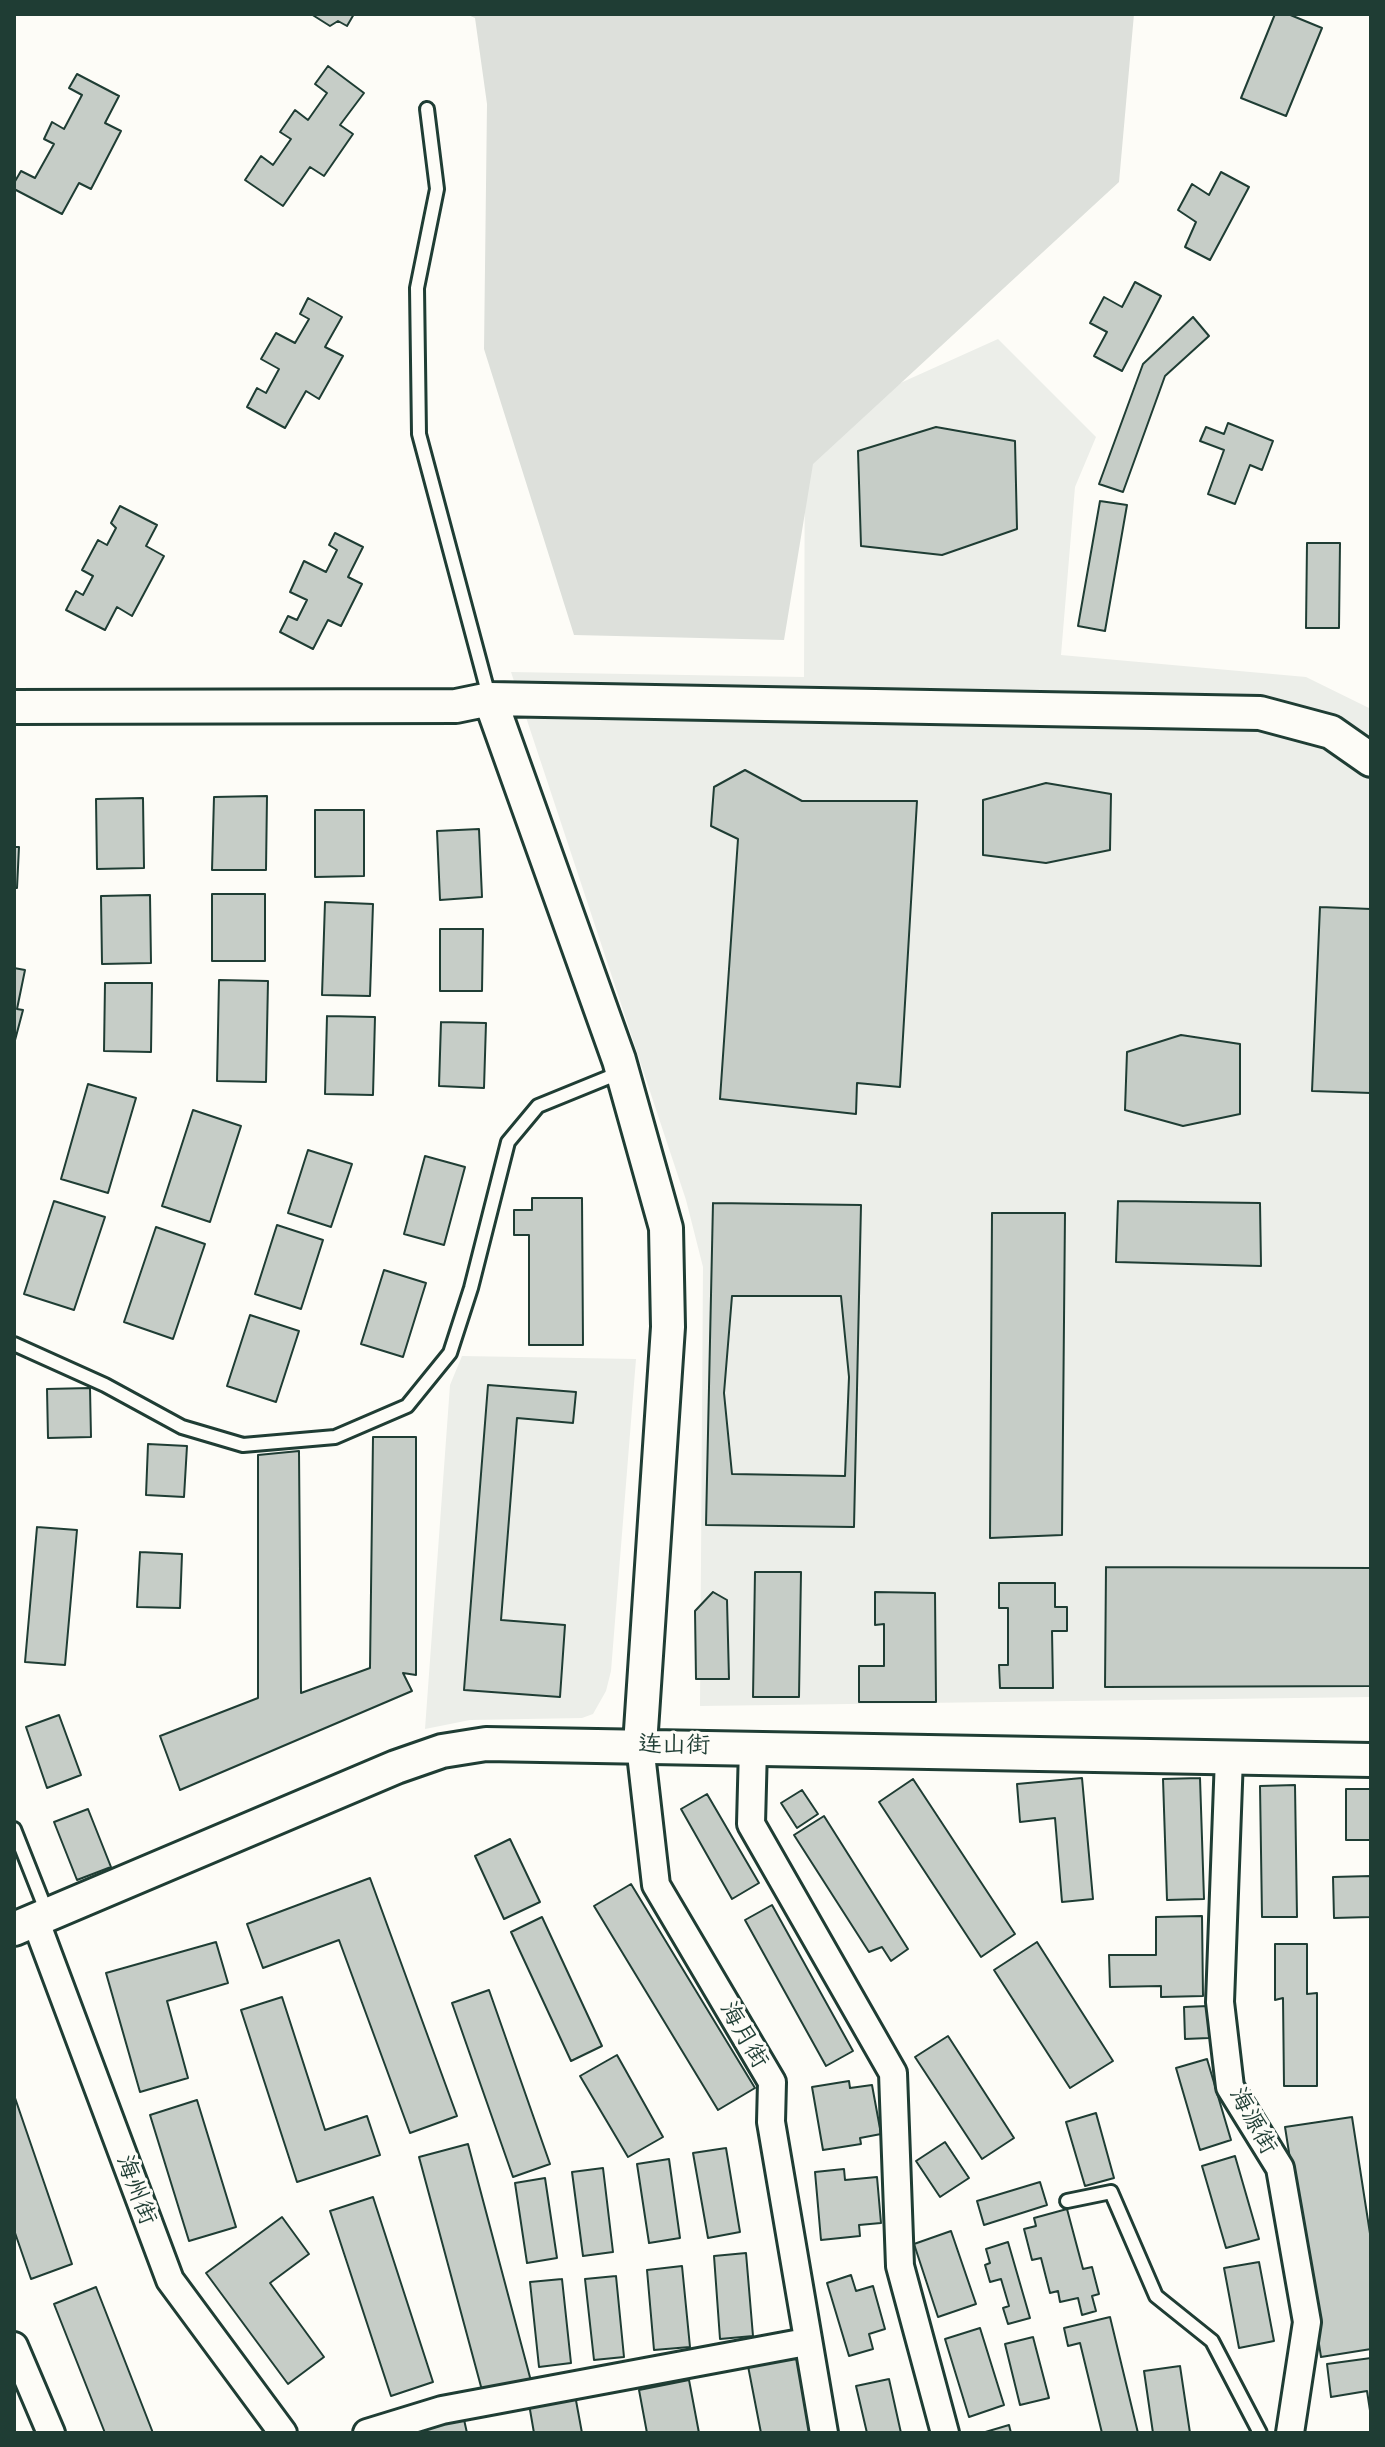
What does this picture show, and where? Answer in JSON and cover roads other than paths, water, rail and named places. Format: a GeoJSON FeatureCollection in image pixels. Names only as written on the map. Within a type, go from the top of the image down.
{"type":"FeatureCollection","features":[{"type":"Feature","properties":{"kind":"street"},"geometry":{"type":"LineString","coordinates":[[490,699],[622,1072],[666,1228],[668,1327],[640,1745]]}},
{"type":"Feature","properties":{"kind":"street"},"geometry":{"type":"LineString","coordinates":[[14,707],[456,706],[490,699],[1260,713],[1331,732],[1371,760]]}},
{"type":"Feature","properties":{"kind":"street","name":"连山街"},"geometry":{"type":"LineString","coordinates":[[33,1923],[396,1767],[442,1751],[486,1744],[1371,1760]]}},
{"type":"Feature","properties":{"kind":"street","name":"海月街"},"geometry":{"type":"LineString","coordinates":[[640,1745],[656,1885],[772,2082],[771,2122],[806,2342],[824,2433]]}},
{"type":"Feature","properties":{"kind":"street"},"geometry":{"type":"LineString","coordinates":[[753,1747],[751,1824],[893,2073],[900,2266],[945,2433]]}},
{"type":"Feature","properties":{"kind":"street","name":"海源街"},"geometry":{"type":"LineString","coordinates":[[1229,1757],[1220,2002],[1230,2087],[1280,2168],[1307,2322],[1290,2433]]}},
{"type":"Feature","properties":{"kind":"street","name":"海州街"},"geometry":{"type":"LineString","coordinates":[[33,1923],[170,2280],[283,2433]]}},
{"type":"Feature","properties":{"kind":"street"},"geometry":{"type":"LineString","coordinates":[[367,2433],[473,2403],[806,2342]]}},
{"type":"Feature","properties":{"kind":"street"},"geometry":{"type":"LineString","coordinates":[[14,2346],[51,2433]]}},
{"type":"Feature","properties":{"kind":"lane"},"geometry":{"type":"LineString","coordinates":[[427,109],[437,189],[417,288],[419,434],[490,699]]}},
{"type":"Feature","properties":{"kind":"lane"},"geometry":{"type":"LineString","coordinates":[[14,1344],[105,1385],[182,1427],[243,1445],[335,1437],[407,1406],[450,1353],[471,1288],[508,1142],[538,1106],[622,1072]]}},
{"type":"Feature","properties":{"kind":"lane"},"geometry":{"type":"LineString","coordinates":[[14,1829],[33,1923]]}},
{"type":"Feature","properties":{"kind":"lane"},"geometry":{"type":"LineString","coordinates":[[1067,2201],[1111,2192],[1156,2296],[1212,2341],[1260,2433]]}}]}
